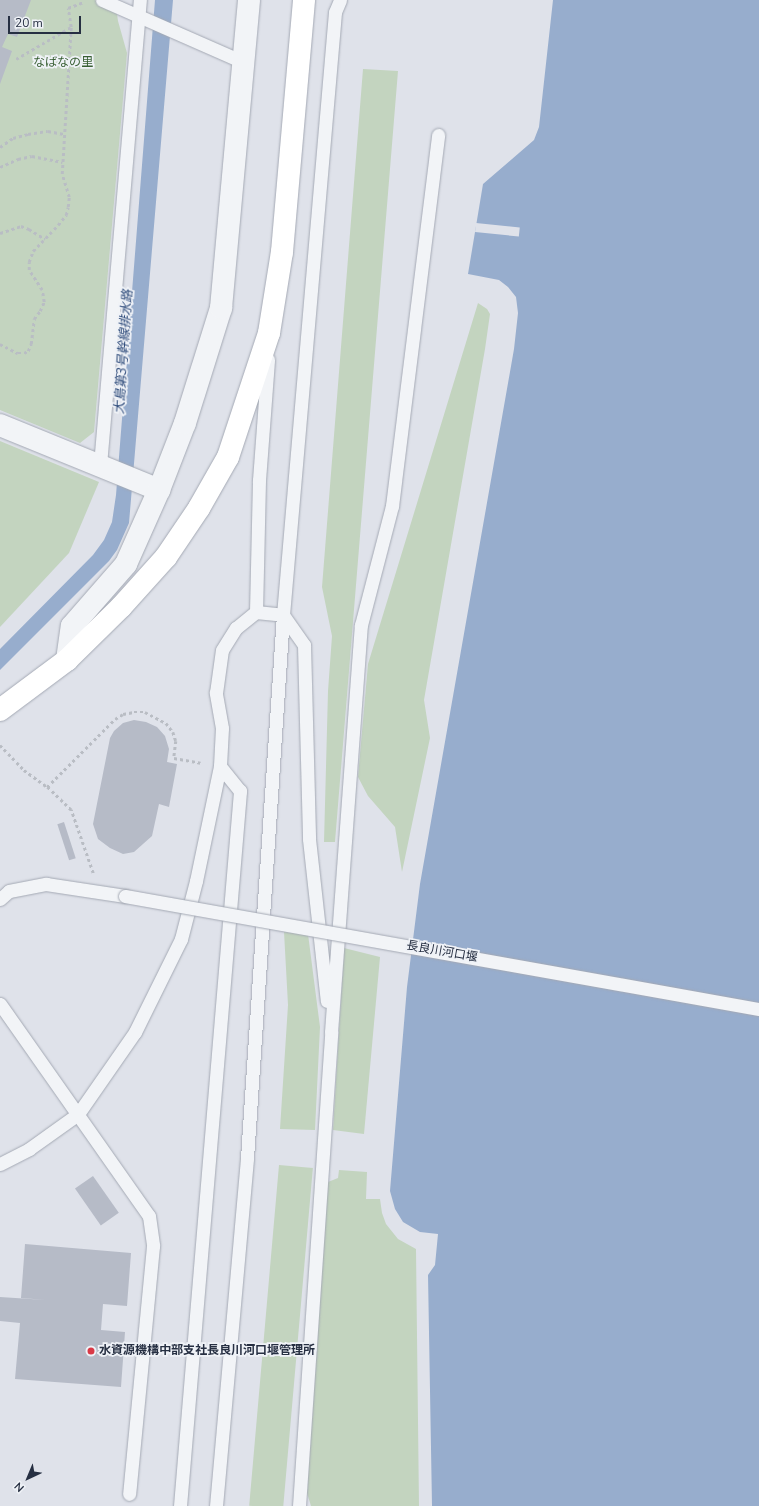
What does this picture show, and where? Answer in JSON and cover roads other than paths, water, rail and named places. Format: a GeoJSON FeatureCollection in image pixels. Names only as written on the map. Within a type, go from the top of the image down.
{"type":"FeatureCollection","features":[{"type":"Feature","properties":{"kind":"street"},"geometry":{"type":"LineString","coordinates":[[67,660],[72,626],[126,564],[149,486],[185,423],[221,308],[249,0]]}},
{"type":"Feature","properties":{"kind":"street"},"geometry":{"type":"LineString","coordinates":[[0,710],[67,660],[121,607],[166,557],[199,508],[228,457],[251,394],[270,333],[282,252],[304,0]]}},
{"type":"Feature","properties":{"kind":"street"},"geometry":{"type":"LineString","coordinates":[[0,425],[106,467],[149,486]]}},
{"type":"Feature","properties":{"kind":"lane"},"geometry":{"type":"LineString","coordinates":[[102,0],[243,62]]}},
{"type":"Feature","properties":{"kind":"lane"},"geometry":{"type":"LineString","coordinates":[[106,467],[143,18],[140,0]]}},
{"type":"Feature","properties":{"kind":"lane"},"geometry":{"type":"LineString","coordinates":[[216,1506],[247,1158],[284,616],[335,12],[340,0]]}},
{"type":"Feature","properties":{"kind":"lane"},"geometry":{"type":"LineString","coordinates":[[300,1506],[331,1032],[361,625],[392,506],[438,135]]}},
{"type":"Feature","properties":{"kind":"lane"},"geometry":{"type":"LineString","coordinates":[[256,612],[259,480],[270,333]]}},
{"type":"Feature","properties":{"kind":"lane"},"geometry":{"type":"LineString","coordinates":[[0,1164],[29,1149],[78,1114],[135,1032],[181,939],[196,881],[220,766],[222,728],[216,693],[222,650],[236,628],[256,612],[284,616],[304,645],[309,839],[331,1032]]}},
{"type":"Feature","properties":{"kind":"lane"},"geometry":{"type":"LineString","coordinates":[[180,1506],[240,791],[220,766]]}},
{"type":"Feature","properties":{"kind":"lane","name":"長良川河口堰"},"geometry":{"type":"LineString","coordinates":[[0,899],[9,891],[46,884],[125,896],[759,1009]]}},
{"type":"Feature","properties":{"kind":"lane"},"geometry":{"type":"LineString","coordinates":[[0,1004],[149,1216],[152,1246],[129,1494]]}},
{"type":"Feature","properties":{"kind":"water"},"geometry":{"type":"Polygon","coordinates":[[[155,0],[173,0],[129,523],[117,550],[109,561],[0,670],[0,649],[93,555],[104,540],[112,522],[116,495],[155,0]]]}},
{"type":"Feature","properties":{"kind":"water"},"geometry":{"type":"Polygon","coordinates":[[[553,0],[759,0],[759,1506],[432,1506],[428,1275],[435,1265],[438,1234],[420,1232],[403,1222],[395,1209],[390,1191],[407,987],[420,884],[514,349],[518,313],[516,297],[508,287],[499,280],[468,274],[483,184],[534,140],[539,127],[553,0]]]}},
{"type":"Feature","properties":{"kind":"place","name":"水資源機構中部支社長良川河口堰管理所"},"geometry":{"type":"Point","coordinates":[91,1351]}},
{"type":"Feature","properties":{"kind":"park label","name":"なばなの里"},"geometry":{"type":"Point","coordinates":[63,63]}},
{"type":"Feature","properties":{"kind":"water label","name":"大島第3号幹線排水路"},"geometry":{"type":"Point","coordinates":[124,352]}}]}
